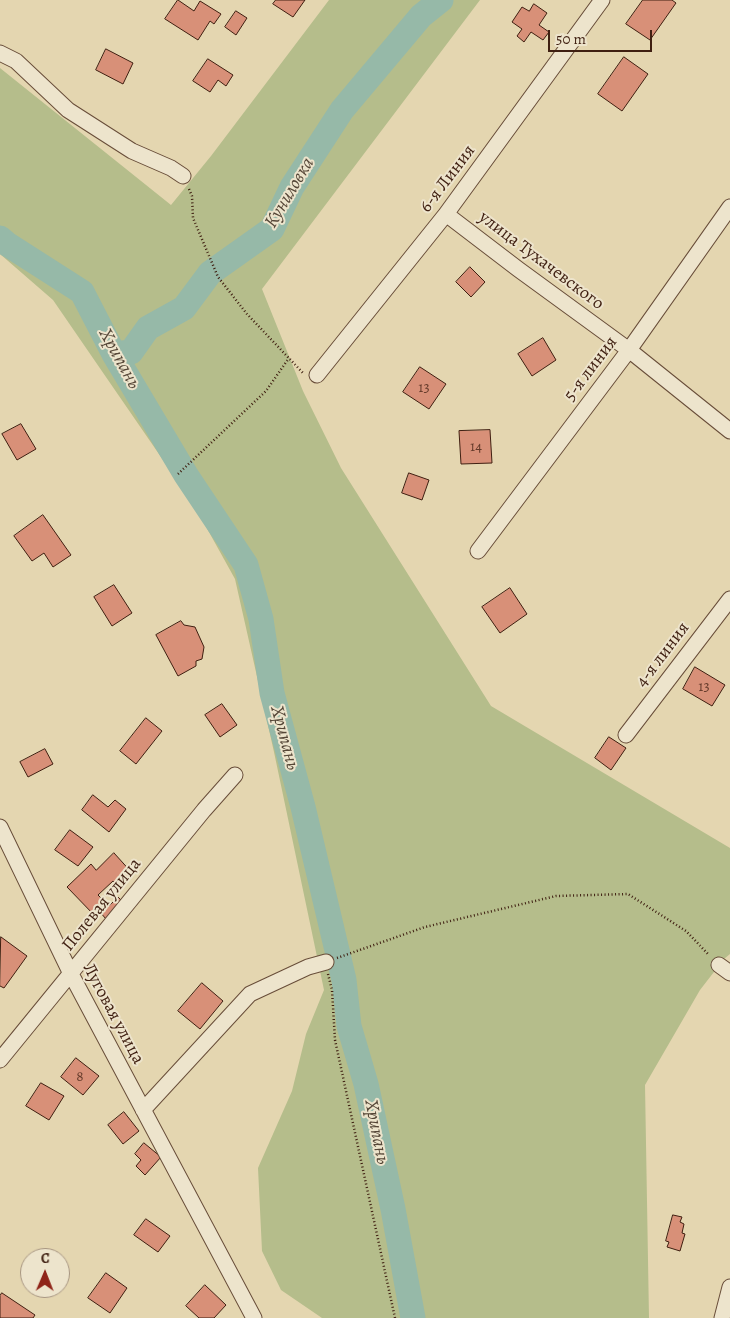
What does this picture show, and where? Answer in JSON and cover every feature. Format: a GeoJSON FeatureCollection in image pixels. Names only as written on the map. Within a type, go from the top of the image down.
{"type":"FeatureCollection","features":[{"type":"Feature","properties":{"kind":"street","name":"6-я Линия"},"geometry":{"type":"LineString","coordinates":[[317,374],[446,214],[602,0]]}},
{"type":"Feature","properties":{"kind":"street"},"geometry":{"type":"LineString","coordinates":[[0,53],[16,62],[68,110],[132,151],[172,168],[183,176]]}},
{"type":"Feature","properties":{"kind":"street","name":"5-я линия"},"geometry":{"type":"LineString","coordinates":[[478,552],[630,350],[730,206]]}},
{"type":"Feature","properties":{"kind":"street","name":"улица Тухачевского"},"geometry":{"type":"LineString","coordinates":[[446,214],[630,350],[730,431]]}},
{"type":"Feature","properties":{"kind":"street","name":"4-я линия"},"geometry":{"type":"LineString","coordinates":[[626,735],[730,599]]}},
{"type":"Feature","properties":{"kind":"street","name":"Полевая улица"},"geometry":{"type":"LineString","coordinates":[[0,1060],[204,810],[235,775]]}},
{"type":"Feature","properties":{"kind":"street","name":"Луговая улица"},"geometry":{"type":"LineString","coordinates":[[0,826],[71,974],[254,1318]]}},
{"type":"Feature","properties":{"kind":"street"},"geometry":{"type":"LineString","coordinates":[[143,1110],[250,994],[308,967],[326,962]]}},
{"type":"Feature","properties":{"kind":"street"},"geometry":{"type":"LineString","coordinates":[[722,1318],[730,1287]]}},
{"type":"Feature","properties":{"kind":"path"},"geometry":{"type":"LineString","coordinates":[[183,176],[192,196],[193,218],[218,277],[248,314],[307,376],[317,374]]}},
{"type":"Feature","properties":{"kind":"path"},"geometry":{"type":"LineString","coordinates":[[178,474],[266,391],[289,358]]}},
{"type":"Feature","properties":{"kind":"path"},"geometry":{"type":"LineString","coordinates":[[395,1318],[335,1040],[332,990],[326,962],[425,928],[556,896],[628,894],[686,931],[724,969]]}},
{"type":"Feature","properties":{"kind":"green space"},"geometry":{"type":"Polygon","coordinates":[[[329,0],[480,0],[262,289],[303,391],[341,468],[491,706],[730,848],[730,954],[700,990],[645,1085],[649,1318],[322,1318],[281,1290],[262,1251],[258,1168],[292,1091],[306,1034],[324,990],[274,752],[235,579],[194,505],[53,300],[0,254],[0,68],[171,205],[211,156],[329,0]]]}},
{"type":"Feature","properties":{"kind":"building"},"geometry":{"type":"Polygon","coordinates":[[[178,0],[194,11],[200,1],[221,14],[214,24],[210,21],[198,40],[165,19],[178,0]]]}},
{"type":"Feature","properties":{"kind":"building"},"geometry":{"type":"Polygon","coordinates":[[[276,0],[305,0],[293,17],[273,4],[276,0]]]}},
{"type":"Feature","properties":{"kind":"building"},"geometry":{"type":"Polygon","coordinates":[[[643,0],[672,0],[676,3],[650,40],[626,24],[643,0]]]}},
{"type":"Feature","properties":{"kind":"building"},"geometry":{"type":"Polygon","coordinates":[[[534,4],[547,13],[539,25],[549,32],[543,40],[531,32],[524,42],[517,36],[522,29],[512,22],[522,7],[529,11],[534,4]]]}},
{"type":"Feature","properties":{"kind":"building"},"geometry":{"type":"Polygon","coordinates":[[[236,11],[247,18],[236,35],[225,27],[236,11]]]}},
{"type":"Feature","properties":{"kind":"building"},"geometry":{"type":"Polygon","coordinates":[[[106,49],[133,63],[123,84],[96,70],[106,49]]]}},
{"type":"Feature","properties":{"kind":"building"},"geometry":{"type":"Polygon","coordinates":[[[624,57],[648,74],[622,111],[598,94],[624,57]]]}},
{"type":"Feature","properties":{"kind":"building"},"geometry":{"type":"Polygon","coordinates":[[[208,59],[233,75],[226,86],[218,80],[210,92],[193,81],[208,59]]]}},
{"type":"Feature","properties":{"kind":"building"},"geometry":{"type":"Polygon","coordinates":[[[470,267],[485,282],[471,297],[456,282],[470,267]]]}},
{"type":"Feature","properties":{"kind":"building"},"geometry":{"type":"Polygon","coordinates":[[[543,338],[556,360],[532,376],[518,354],[543,338]]]}},
{"type":"Feature","properties":{"kind":"building"},"geometry":{"type":"Polygon","coordinates":[[[420,367],[446,384],[429,409],[403,392],[420,367]]]}},
{"type":"Feature","properties":{"kind":"building"},"geometry":{"type":"Polygon","coordinates":[[[21,424],[36,449],[17,460],[2,434],[21,424]]]}},
{"type":"Feature","properties":{"kind":"building"},"geometry":{"type":"Polygon","coordinates":[[[490,430],[492,463],[461,464],[459,431],[490,430]]]}},
{"type":"Feature","properties":{"kind":"building"},"geometry":{"type":"Polygon","coordinates":[[[409,473],[429,480],[422,500],[402,493],[409,473]]]}},
{"type":"Feature","properties":{"kind":"building"},"geometry":{"type":"Polygon","coordinates":[[[43,515],[71,555],[53,567],[44,553],[32,561],[14,536],[43,515]]]}},
{"type":"Feature","properties":{"kind":"building"},"geometry":{"type":"Polygon","coordinates":[[[114,585],[132,613],[112,626],[94,597],[114,585]]]}},
{"type":"Feature","properties":{"kind":"building"},"geometry":{"type":"Polygon","coordinates":[[[510,588],[527,614],[500,633],[482,607],[510,588]]]}},
{"type":"Feature","properties":{"kind":"building"},"geometry":{"type":"Polygon","coordinates":[[[181,621],[184,625],[195,627],[204,647],[202,659],[196,661],[196,666],[178,676],[156,635],[181,621]]]}},
{"type":"Feature","properties":{"kind":"building"},"geometry":{"type":"Polygon","coordinates":[[[695,667],[725,685],[712,706],[683,689],[695,667]]]}},
{"type":"Feature","properties":{"kind":"building"},"geometry":{"type":"Polygon","coordinates":[[[222,704],[237,725],[220,737],[205,715],[222,704]]]}},
{"type":"Feature","properties":{"kind":"building"},"geometry":{"type":"Polygon","coordinates":[[[146,718],[162,731],[136,764],[120,751],[146,718]]]}},
{"type":"Feature","properties":{"kind":"building"},"geometry":{"type":"Polygon","coordinates":[[[609,737],[626,748],[611,770],[595,758],[609,737]]]}},
{"type":"Feature","properties":{"kind":"building"},"geometry":{"type":"Polygon","coordinates":[[[45,749],[53,764],[28,777],[20,762],[45,749]]]}},
{"type":"Feature","properties":{"kind":"building"},"geometry":{"type":"Polygon","coordinates":[[[93,795],[108,807],[115,800],[126,809],[109,832],[82,810],[93,795]]]}},
{"type":"Feature","properties":{"kind":"building"},"geometry":{"type":"Polygon","coordinates":[[[70,830],[93,847],[78,866],[55,850],[70,830]]]}},
{"type":"Feature","properties":{"kind":"building"},"geometry":{"type":"Polygon","coordinates":[[[114,853],[133,874],[119,887],[113,881],[98,895],[109,906],[118,897],[124,903],[106,919],[100,912],[95,916],[67,887],[91,864],[96,870],[114,853]]]}},
{"type":"Feature","properties":{"kind":"building"},"geometry":{"type":"Polygon","coordinates":[[[1,937],[27,956],[4,988],[0,986],[1,937]]]}},
{"type":"Feature","properties":{"kind":"building"},"geometry":{"type":"Polygon","coordinates":[[[202,983],[223,1001],[200,1029],[178,1011],[202,983]]]}},
{"type":"Feature","properties":{"kind":"building"},"geometry":{"type":"Polygon","coordinates":[[[76,1058],[99,1076],[83,1095],[61,1077],[76,1058]]]}},
{"type":"Feature","properties":{"kind":"building"},"geometry":{"type":"Polygon","coordinates":[[[41,1083],[64,1096],[49,1120],[26,1106],[41,1083]]]}},
{"type":"Feature","properties":{"kind":"building"},"geometry":{"type":"Polygon","coordinates":[[[124,1112],[139,1131],[123,1144],[108,1125],[124,1112]]]}},
{"type":"Feature","properties":{"kind":"building"},"geometry":{"type":"Polygon","coordinates":[[[144,1143],[161,1157],[145,1175],[136,1166],[141,1160],[135,1154],[144,1143]]]}},
{"type":"Feature","properties":{"kind":"building"},"geometry":{"type":"Polygon","coordinates":[[[673,1215],[682,1217],[680,1222],[684,1224],[682,1233],[685,1234],[680,1251],[667,1247],[669,1242],[666,1241],[673,1215]]]}},
{"type":"Feature","properties":{"kind":"building"},"geometry":{"type":"Polygon","coordinates":[[[146,1219],[170,1236],[158,1252],[134,1235],[146,1219]]]}},
{"type":"Feature","properties":{"kind":"building"},"geometry":{"type":"Polygon","coordinates":[[[106,1273],[127,1288],[110,1313],[88,1298],[106,1273]]]}},
{"type":"Feature","properties":{"kind":"building"},"geometry":{"type":"Polygon","coordinates":[[[205,1285],[226,1305],[214,1318],[199,1318],[186,1306],[205,1285]]]}},
{"type":"Feature","properties":{"kind":"building"},"geometry":{"type":"Polygon","coordinates":[[[2,1293],[35,1315],[33,1318],[0,1318],[0,1296],[2,1293]]]}},
{"type":"Feature","properties":{"kind":"waterway","name":"Куниловка"},"geometry":{"type":"LineString","coordinates":[[114,354],[131,352],[148,328],[184,308],[210,273],[272,229],[292,187],[342,110],[421,16],[441,0]]}},
{"type":"Feature","properties":{"kind":"waterway","name":"Хрипань"},"geometry":{"type":"LineString","coordinates":[[0,238],[82,292],[114,354],[186,475],[246,565],[261,619],[272,693],[303,807],[344,980],[349,1026],[366,1084],[393,1209],[413,1318]]}}]}
